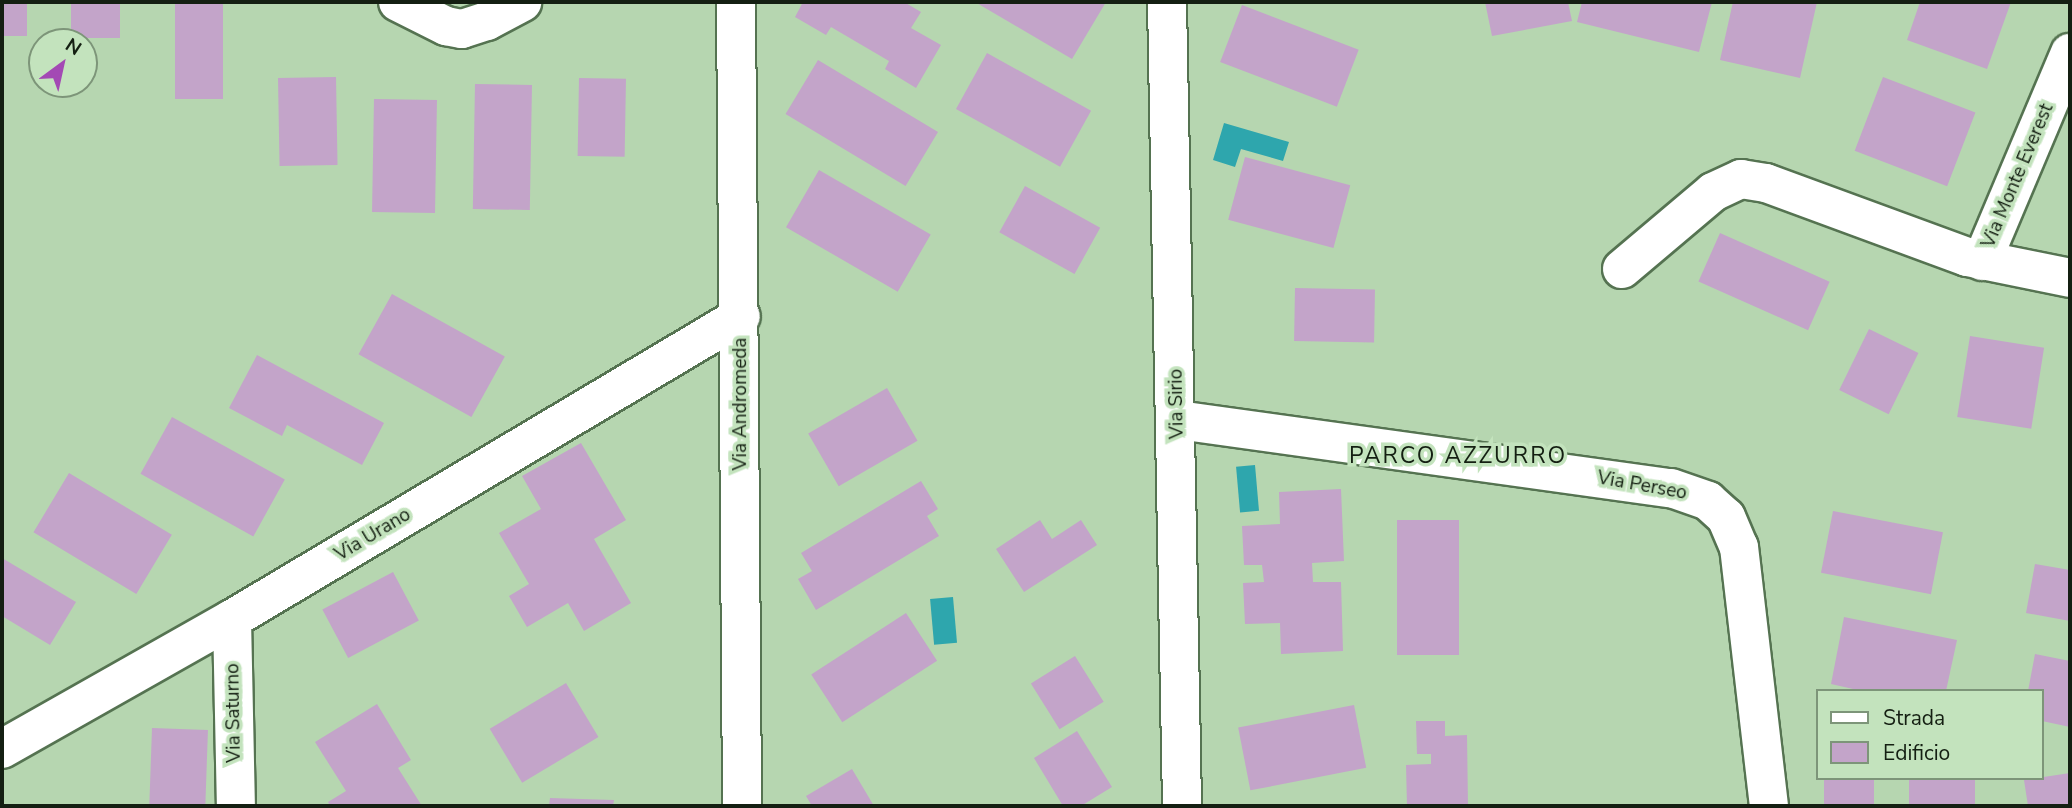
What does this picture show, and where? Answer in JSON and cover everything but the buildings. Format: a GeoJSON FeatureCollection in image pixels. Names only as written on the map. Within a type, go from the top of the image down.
{"type":"FeatureCollection","features":[{"type":"Feature","properties":{"kind":"street"},"geometry":{"type":"LineString","coordinates":[[398,2],[446,26],[462,29],[487,21],[522,2]]}},
{"type":"Feature","properties":{"kind":"street","name":"Via Andromeda"},"geometry":{"type":"LineString","coordinates":[[736,2],[741,316],[742,806]]}},
{"type":"Feature","properties":{"kind":"street","name":"Via Sirio"},"geometry":{"type":"LineString","coordinates":[[1167,2],[1178,420],[1182,806]]}},
{"type":"Feature","properties":{"kind":"street","name":"Via Monte Everest"},"geometry":{"type":"LineString","coordinates":[[1982,261],[2070,53]]}},
{"type":"Feature","properties":{"kind":"street"},"geometry":{"type":"LineString","coordinates":[[1622,269],[1713,192],[1741,179],[1766,183],[1982,261],[2070,278]]}},
{"type":"Feature","properties":{"kind":"street","name":"Via Urano"},"geometry":{"type":"LineString","coordinates":[[2,749],[232,619],[741,316]]}},
{"type":"Feature","properties":{"kind":"street","name":"Via Perseo"},"geometry":{"type":"LineString","coordinates":[[1178,420],[1671,488],[1707,501],[1726,517],[1739,547],[1769,806]]}},
{"type":"Feature","properties":{"kind":"street","name":"Via Saturno"},"geometry":{"type":"LineString","coordinates":[[232,619],[236,806]]}},
{"type":"Feature","properties":{"kind":"water"},"geometry":{"type":"Polygon","coordinates":[[[1224,123],[1289,142],[1283,161],[1241,149],[1235,167],[1213,160],[1224,123]]]}},
{"type":"Feature","properties":{"kind":"water"},"geometry":{"type":"Polygon","coordinates":[[[1255,465],[1259,511],[1240,512],[1236,467],[1255,465]]]}},
{"type":"Feature","properties":{"kind":"water"},"geometry":{"type":"Polygon","coordinates":[[[953,597],[957,643],[934,645],[930,599],[953,597]]]}},
{"type":"Feature","properties":{"kind":"district","name":"PARCO AZZURRO"},"geometry":{"type":"Point","coordinates":[1458,456]}}]}
